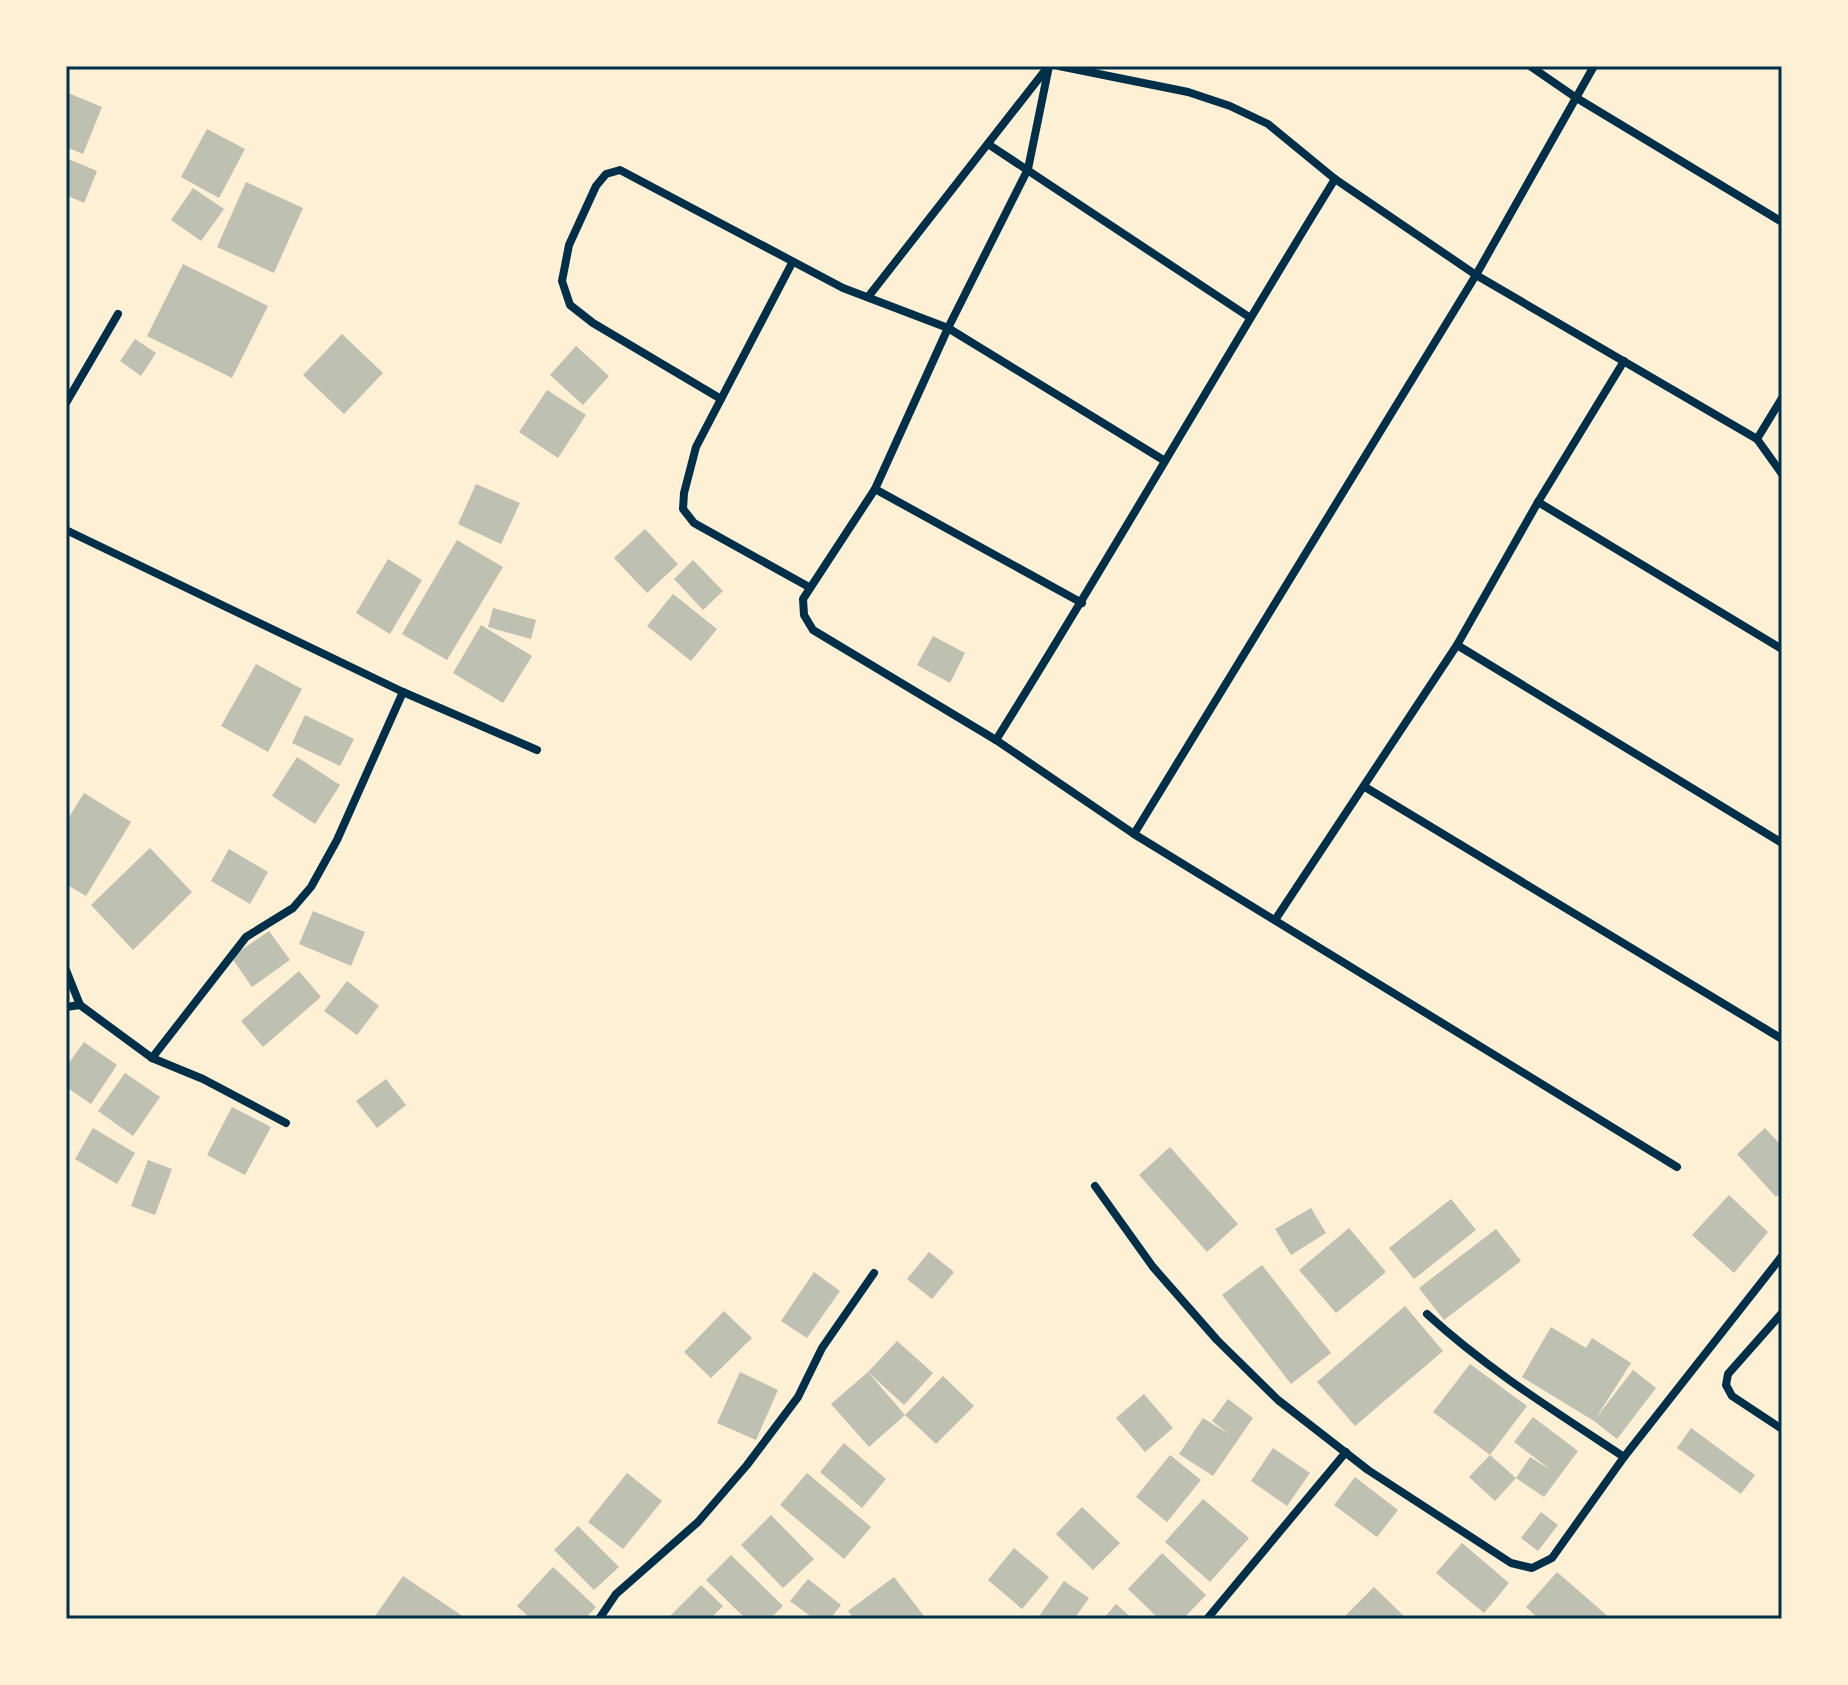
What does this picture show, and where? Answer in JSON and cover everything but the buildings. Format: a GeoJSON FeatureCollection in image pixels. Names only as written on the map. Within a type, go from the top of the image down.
{"type":"FeatureCollection","features":[{"type":"Feature","properties":{"kind":"street"},"geometry":{"type":"LineString","coordinates":[[868,297],[1049,66]]}},
{"type":"Feature","properties":{"kind":"street"},"geometry":{"type":"LineString","coordinates":[[1049,66],[1028,169],[948,328],[875,489],[809,587],[803,599],[804,615],[813,630],[996,740],[1134,834],[1677,1167]]}},
{"type":"Feature","properties":{"kind":"street"},"geometry":{"type":"LineString","coordinates":[[1059,66],[1188,92],[1230,106],[1268,124],[1335,179],[1476,275],[1757,439],[1782,474]]}},
{"type":"Feature","properties":{"kind":"street"},"geometry":{"type":"LineString","coordinates":[[1530,66],[1575,97],[1782,222]]}},
{"type":"Feature","properties":{"kind":"street"},"geometry":{"type":"LineString","coordinates":[[1134,834],[1476,275],[1594,66]]}},
{"type":"Feature","properties":{"kind":"street"},"geometry":{"type":"LineString","coordinates":[[988,144],[1249,317]]}},
{"type":"Feature","properties":{"kind":"street"},"geometry":{"type":"LineString","coordinates":[[721,399],[593,323],[570,305],[562,281],[569,245],[596,186],[606,174],[620,170],[792,263],[948,328],[1165,461]]}},
{"type":"Feature","properties":{"kind":"street"},"geometry":{"type":"LineString","coordinates":[[996,740],[1082,603],[1249,317],[1335,179]]}},
{"type":"Feature","properties":{"kind":"street"},"geometry":{"type":"LineString","coordinates":[[792,263],[696,447],[683,509],[694,523],[809,587]]}},
{"type":"Feature","properties":{"kind":"street"},"geometry":{"type":"LineString","coordinates":[[66,403],[118,314]]}},
{"type":"Feature","properties":{"kind":"street"},"geometry":{"type":"LineString","coordinates":[[1275,920],[1457,645],[1538,502],[1624,361]]}},
{"type":"Feature","properties":{"kind":"street"},"geometry":{"type":"LineString","coordinates":[[1757,439],[1782,398]]}},
{"type":"Feature","properties":{"kind":"street"},"geometry":{"type":"LineString","coordinates":[[875,489],[1082,603]]}},
{"type":"Feature","properties":{"kind":"street"},"geometry":{"type":"LineString","coordinates":[[1538,502],[1782,649]]}},
{"type":"Feature","properties":{"kind":"street"},"geometry":{"type":"LineString","coordinates":[[66,530],[403,692],[537,750]]}},
{"type":"Feature","properties":{"kind":"street"},"geometry":{"type":"LineString","coordinates":[[1457,645],[1782,843]]}},
{"type":"Feature","properties":{"kind":"street"},"geometry":{"type":"LineString","coordinates":[[152,1058],[246,937],[293,908],[311,887],[337,840],[403,692]]}},
{"type":"Feature","properties":{"kind":"street"},"geometry":{"type":"LineString","coordinates":[[1365,787],[1782,1039]]}},
{"type":"Feature","properties":{"kind":"street"},"geometry":{"type":"LineString","coordinates":[[66,970],[80,1005],[152,1058],[203,1079],[286,1123]]}},
{"type":"Feature","properties":{"kind":"street"},"geometry":{"type":"LineString","coordinates":[[66,1007],[80,1005]]}},
{"type":"Feature","properties":{"kind":"street"},"geometry":{"type":"LineString","coordinates":[[1095,1186],[1153,1267],[1217,1340],[1278,1400],[1368,1470],[1511,1563],[1532,1568],[1552,1558],[1624,1457],[1782,1256]]}},
{"type":"Feature","properties":{"kind":"street"},"geometry":{"type":"LineString","coordinates":[[599,1619],[616,1594],[698,1522],[747,1465],[798,1397],[822,1348],[874,1273]]}},
{"type":"Feature","properties":{"kind":"street"},"geometry":{"type":"LineString","coordinates":[[1782,1313],[1728,1374],[1726,1385],[1732,1396],[1782,1429]]}},
{"type":"Feature","properties":{"kind":"street"},"geometry":{"type":"LineString","coordinates":[[1427,1314],[1513,1383],[1624,1457]]}},
{"type":"Feature","properties":{"kind":"street"},"geometry":{"type":"LineString","coordinates":[[1207,1619],[1346,1452]]}}]}
